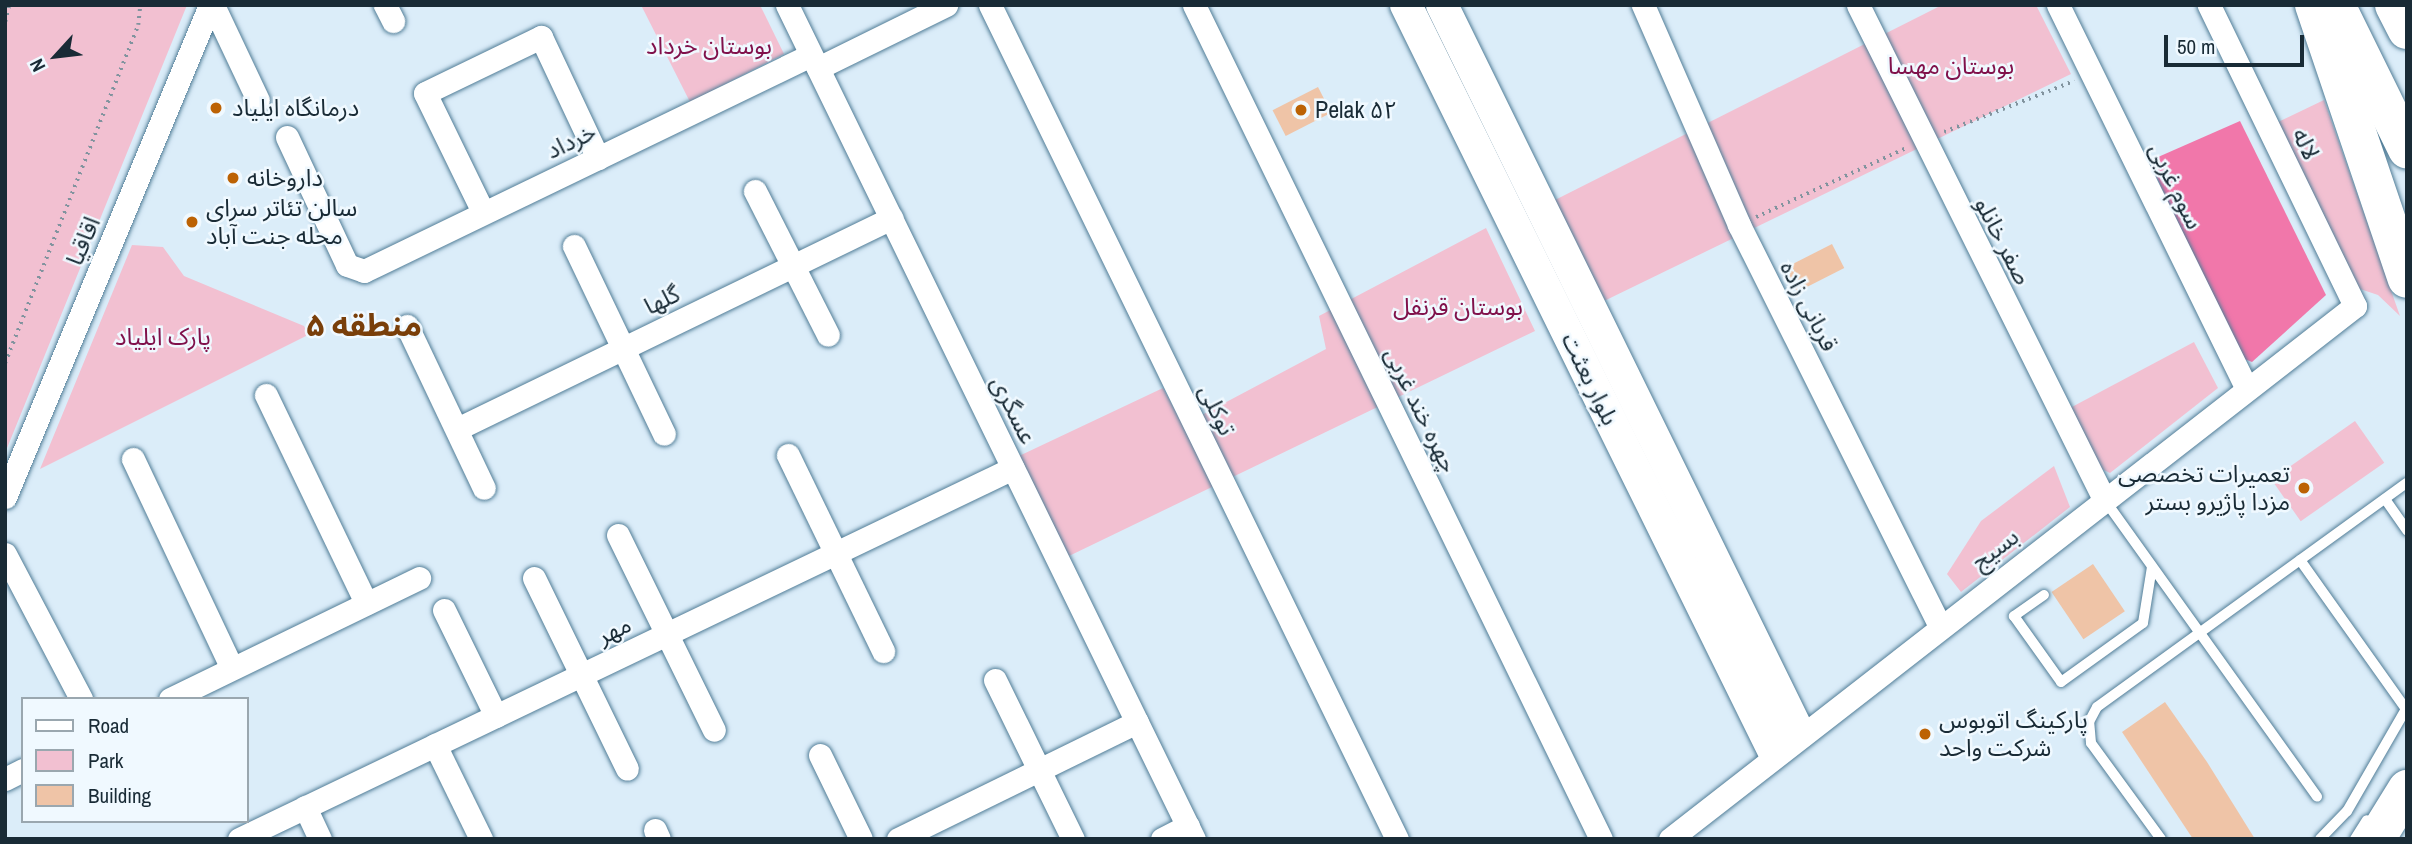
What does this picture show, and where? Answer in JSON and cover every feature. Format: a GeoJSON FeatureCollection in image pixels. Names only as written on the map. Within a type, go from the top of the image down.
{"type":"FeatureCollection","features":[{"type":"Feature","properties":{"kind":"highway"},"geometry":{"type":"LineString","coordinates":[[2314,5],[2407,279]]}},
{"type":"Feature","properties":{"kind":"highway"},"geometry":{"type":"LineString","coordinates":[[2336,5],[2407,149]]}},
{"type":"Feature","properties":{"kind":"highway"},"geometry":{"type":"LineString","coordinates":[[2395,5],[2407,30]]}},
{"type":"Feature","properties":{"kind":"street"},"geometry":{"type":"LineString","coordinates":[[211,5],[258,100]]}},
{"type":"Feature","properties":{"kind":"street","name":"اقاقیا"},"geometry":{"type":"LineString","coordinates":[[5,497],[211,5]]}},
{"type":"Feature","properties":{"kind":"street","name":"عسگری"},"geometry":{"type":"LineString","coordinates":[[787,5],[1191,832]]}},
{"type":"Feature","properties":{"kind":"street","name":"خرداد"},"geometry":{"type":"LineString","coordinates":[[287,137],[353,272],[598,158],[946,5]]}},
{"type":"Feature","properties":{"kind":"street","name":"توکلی"},"geometry":{"type":"LineString","coordinates":[[990,5],[1397,839]]}},
{"type":"Feature","properties":{"kind":"street","name":"چهره خند غربی"},"geometry":{"type":"LineString","coordinates":[[1194,5],[1601,839]]}},
{"type":"Feature","properties":{"kind":"street","name":"بلوار بعثت"},"geometry":{"type":"LineString","coordinates":[[1406,5],[1774,752]]}},
{"type":"Feature","properties":{"kind":"street","name":"بلوار بعثت"},"geometry":{"type":"LineString","coordinates":[[1442,5],[1799,733]]}},
{"type":"Feature","properties":{"kind":"street","name":"قربانی زاده"},"geometry":{"type":"LineString","coordinates":[[1643,5],[1739,225],[1939,625]]}},
{"type":"Feature","properties":{"kind":"street","name":"صفر خانلو"},"geometry":{"type":"LineString","coordinates":[[1858,5],[2104,499]]}},
{"type":"Feature","properties":{"kind":"street","name":"سوم غربی"},"geometry":{"type":"LineString","coordinates":[[2058,5],[2247,389]]}},
{"type":"Feature","properties":{"kind":"street","name":"لاله"},"geometry":{"type":"LineString","coordinates":[[2209,5],[2355,306]]}},
{"type":"Feature","properties":{"kind":"street"},"geometry":{"type":"LineString","coordinates":[[483,212],[425,93],[541,37],[598,158]]}},
{"type":"Feature","properties":{"kind":"street"},"geometry":{"type":"LineString","coordinates":[[755,191],[828,335]]}},
{"type":"Feature","properties":{"kind":"street","name":"گلها"},"geometry":{"type":"LineString","coordinates":[[457,429],[891,218]]}},
{"type":"Feature","properties":{"kind":"street"},"geometry":{"type":"LineString","coordinates":[[574,246],[664,434]]}},
{"type":"Feature","properties":{"kind":"street","name":"بسیج"},"geometry":{"type":"LineString","coordinates":[[1670,839],[1774,752],[2355,306]]}},
{"type":"Feature","properties":{"kind":"street"},"geometry":{"type":"LineString","coordinates":[[407,326],[484,488]]}},
{"type":"Feature","properties":{"kind":"street"},"geometry":{"type":"LineString","coordinates":[[266,395],[366,603]]}},
{"type":"Feature","properties":{"kind":"street"},"geometry":{"type":"LineString","coordinates":[[788,455],[883,651]]}},
{"type":"Feature","properties":{"kind":"street"},"geometry":{"type":"LineString","coordinates":[[133,459],[232,668]]}},
{"type":"Feature","properties":{"kind":"street","name":"مهر"},"geometry":{"type":"LineString","coordinates":[[239,839],[1013,468]]}},
{"type":"Feature","properties":{"kind":"street"},"geometry":{"type":"LineString","coordinates":[[618,535],[714,730]]}},
{"type":"Feature","properties":{"kind":"street"},"geometry":{"type":"LineString","coordinates":[[5,554],[80,697]]}},
{"type":"Feature","properties":{"kind":"street"},"geometry":{"type":"LineString","coordinates":[[174,697],[419,578]]}},
{"type":"Feature","properties":{"kind":"street"},"geometry":{"type":"LineString","coordinates":[[534,578],[627,769]]}},
{"type":"Feature","properties":{"kind":"street"},"geometry":{"type":"LineString","coordinates":[[444,610],[496,716]]}},
{"type":"Feature","properties":{"kind":"street"},"geometry":{"type":"LineString","coordinates":[[995,680],[1073,839]]}},
{"type":"Feature","properties":{"kind":"street"},"geometry":{"type":"LineString","coordinates":[[898,839],[1137,722]]}},
{"type":"Feature","properties":{"kind":"street"},"geometry":{"type":"LineString","coordinates":[[435,745],[481,839]]}},
{"type":"Feature","properties":{"kind":"street"},"geometry":{"type":"LineString","coordinates":[[820,755],[861,839]]}},
{"type":"Feature","properties":{"kind":"street"},"geometry":{"type":"LineString","coordinates":[[5,779],[21,771]]}},
{"type":"Feature","properties":{"kind":"street"},"geometry":{"type":"LineString","coordinates":[[305,807],[320,839]]}},
{"type":"Feature","properties":{"kind":"street"},"geometry":{"type":"LineString","coordinates":[[1162,839],[1191,832]]}},
{"type":"Feature","properties":{"kind":"lane"},"geometry":{"type":"LineString","coordinates":[[2161,839],[2091,743],[2089,722],[2098,707],[2407,483]]}},
{"type":"Feature","properties":{"kind":"lane"},"geometry":{"type":"LineString","coordinates":[[2104,499],[2318,797]]}},
{"type":"Feature","properties":{"kind":"lane"},"geometry":{"type":"LineString","coordinates":[[2385,499],[2407,531]]}},
{"type":"Feature","properties":{"kind":"lane"},"geometry":{"type":"LineString","coordinates":[[2300,560],[2406,709],[2347,811],[2320,839]]}},
{"type":"Feature","properties":{"kind":"lane"},"geometry":{"type":"LineString","coordinates":[[2044,595],[2014,616],[2061,682],[2143,623],[2152,567]]}},
{"type":"Feature","properties":{"kind":"lane"},"geometry":{"type":"LineString","coordinates":[[2355,839],[2407,783]]}},
{"type":"Feature","properties":{"kind":"path"},"geometry":{"type":"LineString","coordinates":[[5,22],[9,5]]}},
{"type":"Feature","properties":{"kind":"path"},"geometry":{"type":"LineString","coordinates":[[5,363],[138,24],[140,5]]}},
{"type":"Feature","properties":{"kind":"green space"},"geometry":{"type":"Polygon","coordinates":[[[5,5],[187,5],[5,453],[5,5]]]}},
{"type":"Feature","properties":{"kind":"green space","name":"بوستان خرداد"},"geometry":{"type":"Polygon","coordinates":[[[641,5],[760,5],[784,54],[690,102],[641,5]]]}},
{"type":"Feature","properties":{"kind":"green space","name":"بوستان مهسا"},"geometry":{"type":"Polygon","coordinates":[[[1942,5],[2036,5],[2071,74],[1602,302],[1553,201],[1942,5]]]}},
{"type":"Feature","properties":{"kind":"green space"},"geometry":{"type":"Polygon","coordinates":[[[2324,100],[2400,316],[2378,295],[2351,286],[2272,125],[2324,100]]]}},
{"type":"Feature","properties":{"kind":"green space","name":"بوستان قرنفل"},"geometry":{"type":"Polygon","coordinates":[[[1486,228],[1535,331],[1069,556],[1019,456],[1163,388],[1183,425],[1326,349],[1319,316],[1486,228]]]}},
{"type":"Feature","properties":{"kind":"green space","name":"پارک ایلیاد"},"geometry":{"type":"Polygon","coordinates":[[[132,245],[163,247],[184,276],[304,326],[308,335],[40,469],[132,245]]]}},
{"type":"Feature","properties":{"kind":"green space"},"geometry":{"type":"Polygon","coordinates":[[[2194,342],[2218,388],[2110,473],[2095,466],[2070,408],[2194,342]]]}},
{"type":"Feature","properties":{"kind":"green space"},"geometry":{"type":"Polygon","coordinates":[[[2355,421],[2384,463],[2301,521],[2271,480],[2355,421]]]}},
{"type":"Feature","properties":{"kind":"green space"},"geometry":{"type":"Polygon","coordinates":[[[2054,466],[2070,507],[1961,592],[1947,574],[1981,521],[2054,466]]]}},
{"type":"Feature","properties":{"kind":"shaded area"},"geometry":{"type":"Polygon","coordinates":[[[2240,121],[2326,295],[2252,362],[2242,358],[2149,161],[2240,121]]]}},
{"type":"Feature","properties":{"kind":"building","name":"Pelak ۵۲"},"geometry":{"type":"Polygon","coordinates":[[[1318,87],[1331,113],[1286,136],[1273,110],[1318,87]]]}},
{"type":"Feature","properties":{"kind":"building"},"geometry":{"type":"Polygon","coordinates":[[[1832,244],[1844,268],[1797,292],[1785,268],[1832,244]]]}},
{"type":"Feature","properties":{"kind":"building"},"geometry":{"type":"Polygon","coordinates":[[[2093,564],[2125,611],[2083,639],[2052,592],[2093,564]]]}},
{"type":"Feature","properties":{"kind":"building"},"geometry":{"type":"Polygon","coordinates":[[[2165,702],[2207,762],[2255,839],[2193,839],[2122,732],[2165,702]]]}},
{"type":"Feature","properties":{"kind":"place","name":"درمانگاه ایلیاد"},"geometry":{"type":"Point","coordinates":[216,108]}},
{"type":"Feature","properties":{"kind":"place","name":"Pelak ۵۲"},"geometry":{"type":"Point","coordinates":[1301,110]}},
{"type":"Feature","properties":{"kind":"place","name":"داروخانه"},"geometry":{"type":"Point","coordinates":[233,178]}},
{"type":"Feature","properties":{"kind":"place","name":"سالن تئاتر سرای محله جنت آباد"},"geometry":{"type":"Point","coordinates":[192,222]}},
{"type":"Feature","properties":{"kind":"place","name":"تعمیرات تخصصی مزدا پاژیرو بستر"},"geometry":{"type":"Point","coordinates":[2304,488]}},
{"type":"Feature","properties":{"kind":"place","name":"پارکینگ اتوبوس شرکت واحد"},"geometry":{"type":"Point","coordinates":[1925,734]}},
{"type":"Feature","properties":{"kind":"district","name":"منطقه ۵"},"geometry":{"type":"Point","coordinates":[364,325]}}]}
